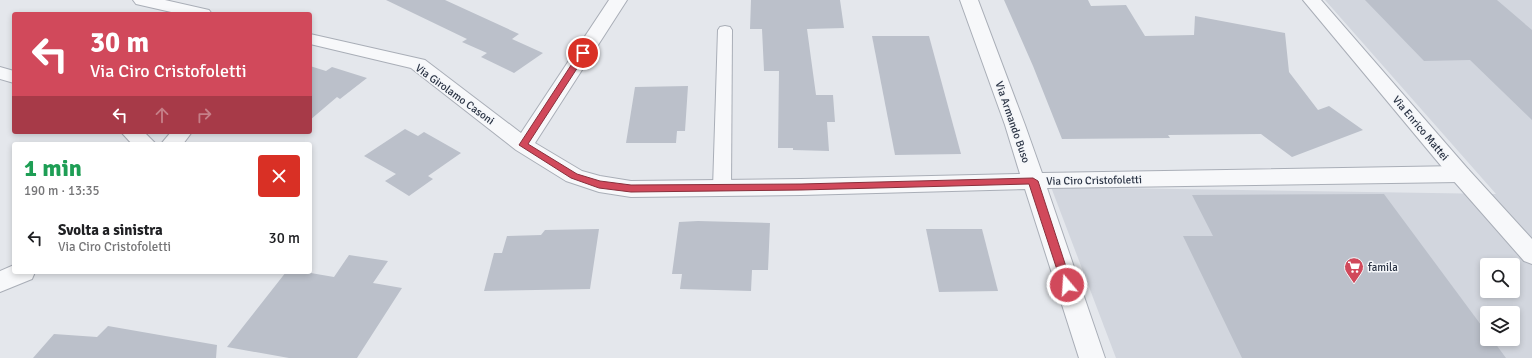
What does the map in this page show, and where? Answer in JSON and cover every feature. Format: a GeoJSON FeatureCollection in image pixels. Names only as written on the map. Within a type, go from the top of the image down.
{"type":"FeatureCollection","features":[{"type":"Feature","properties":{"kind":"street"},"geometry":{"type":"LineString","coordinates":[[142,0],[194,12]]}},
{"type":"Feature","properties":{"kind":"street"},"geometry":{"type":"LineString","coordinates":[[523,145],[618,0]]}},
{"type":"Feature","properties":{"kind":"street","name":"Via Armando Buso"},"geometry":{"type":"LineString","coordinates":[[969,0],[1015,125],[1092,358]]}},
{"type":"Feature","properties":{"kind":"street","name":"Via Enrico Mattei"},"geometry":{"type":"LineString","coordinates":[[1312,0],[1460,174],[1532,255]]}},
{"type":"Feature","properties":{"kind":"street","name":"Via Girolamo Casoni"},"geometry":{"type":"LineString","coordinates":[[312,39],[418,64],[523,145]]}},
{"type":"Feature","properties":{"kind":"street"},"geometry":{"type":"LineString","coordinates":[[0,73],[12,76]]}},
{"type":"Feature","properties":{"kind":"street"},"geometry":{"type":"LineString","coordinates":[[132,134],[142,142]]}},
{"type":"Feature","properties":{"kind":"street"},"geometry":{"type":"LineString","coordinates":[[174,142],[180,134]]}},
{"type":"Feature","properties":{"kind":"street","name":"Via Ciro Cristofoletti"},"geometry":{"type":"LineString","coordinates":[[523,145],[574,176],[599,184],[631,189],[1460,174]]}},
{"type":"Feature","properties":{"kind":"street"},"geometry":{"type":"LineString","coordinates":[[0,282],[18,274]]}},
{"type":"Feature","properties":{"kind":"lane"},"geometry":{"type":"LineString","coordinates":[[722,188],[725,30]]}},
{"type":"Feature","properties":{"kind":"shaded area"},"geometry":{"type":"Polygon","coordinates":[[[1325,0],[1532,0],[1532,358],[1116,358],[1051,187],[1496,194],[1325,0]]]}},
{"type":"Feature","properties":{"kind":"building"},"geometry":{"type":"Polygon","coordinates":[[[386,0],[445,0],[519,34],[512,39],[543,53],[514,73],[481,57],[487,53],[462,42],[467,39],[386,0]]]}},
{"type":"Feature","properties":{"kind":"building"},"geometry":{"type":"Polygon","coordinates":[[[751,0],[840,0],[844,28],[807,29],[816,95],[833,95],[835,122],[827,122],[829,151],[778,148],[779,71],[764,71],[762,29],[750,29],[751,0]]]}},
{"type":"Feature","properties":{"kind":"building"},"geometry":{"type":"Polygon","coordinates":[[[1004,0],[1088,0],[1091,6],[1126,5],[1145,36],[1194,35],[1195,16],[1285,33],[1289,72],[1318,110],[1329,106],[1363,130],[1292,157],[1261,134],[1168,135],[1170,138],[1062,139],[1033,66],[1004,0]]]}},
{"type":"Feature","properties":{"kind":"building"},"geometry":{"type":"Polygon","coordinates":[[[1365,0],[1497,0],[1532,30],[1532,120],[1470,60],[1424,61],[1365,0]]]}},
{"type":"Feature","properties":{"kind":"building"},"geometry":{"type":"Polygon","coordinates":[[[872,36],[929,36],[961,154],[895,155],[872,36]]]}},
{"type":"Feature","properties":{"kind":"building"},"geometry":{"type":"Polygon","coordinates":[[[312,67],[326,71],[332,67],[367,78],[340,99],[337,97],[312,118],[312,67]]]}},
{"type":"Feature","properties":{"kind":"building"},"geometry":{"type":"Polygon","coordinates":[[[688,86],[685,131],[677,131],[676,143],[626,143],[635,87],[688,86]]]}},
{"type":"Feature","properties":{"kind":"building"},"geometry":{"type":"Polygon","coordinates":[[[405,129],[418,136],[424,132],[461,153],[428,176],[433,179],[409,196],[385,181],[396,174],[364,156],[405,129]]]}},
{"type":"Feature","properties":{"kind":"building","name":"famila"},"geometry":{"type":"Polygon","coordinates":[[[1384,194],[1480,324],[1480,346],[1497,346],[1506,358],[1242,358],[1183,236],[1213,236],[1192,195],[1384,194]]]}},
{"type":"Feature","properties":{"kind":"building"},"geometry":{"type":"Polygon","coordinates":[[[698,221],[770,223],[768,270],[752,270],[751,291],[680,289],[682,274],[672,274],[679,222],[698,221]]]}},
{"type":"Feature","properties":{"kind":"building"},"geometry":{"type":"Polygon","coordinates":[[[599,229],[590,289],[484,291],[494,253],[502,253],[507,236],[541,235],[545,230],[599,229]]]}},
{"type":"Feature","properties":{"kind":"building"},"geometry":{"type":"Polygon","coordinates":[[[926,229],[982,229],[998,291],[939,292],[926,229]]]}},
{"type":"Feature","properties":{"kind":"building"},"geometry":{"type":"Polygon","coordinates":[[[349,255],[388,261],[373,283],[402,288],[357,358],[289,358],[227,347],[284,274],[312,273],[334,277],[349,255]]]}},
{"type":"Feature","properties":{"kind":"building"},"geometry":{"type":"Polygon","coordinates":[[[108,326],[217,345],[216,358],[33,358],[54,334],[97,337],[108,326]]]}},
{"type":"Feature","properties":{"kind":"place","name":"famila"},"geometry":{"type":"Point","coordinates":[1354,284]}},
{"type":"Feature","properties":{"kind":"route"},"geometry":{"type":"LineString","coordinates":[[583,53],[523,145],[574,176],[599,184],[631,189],[801,187],[1033,181],[1067,285]]}}]}
